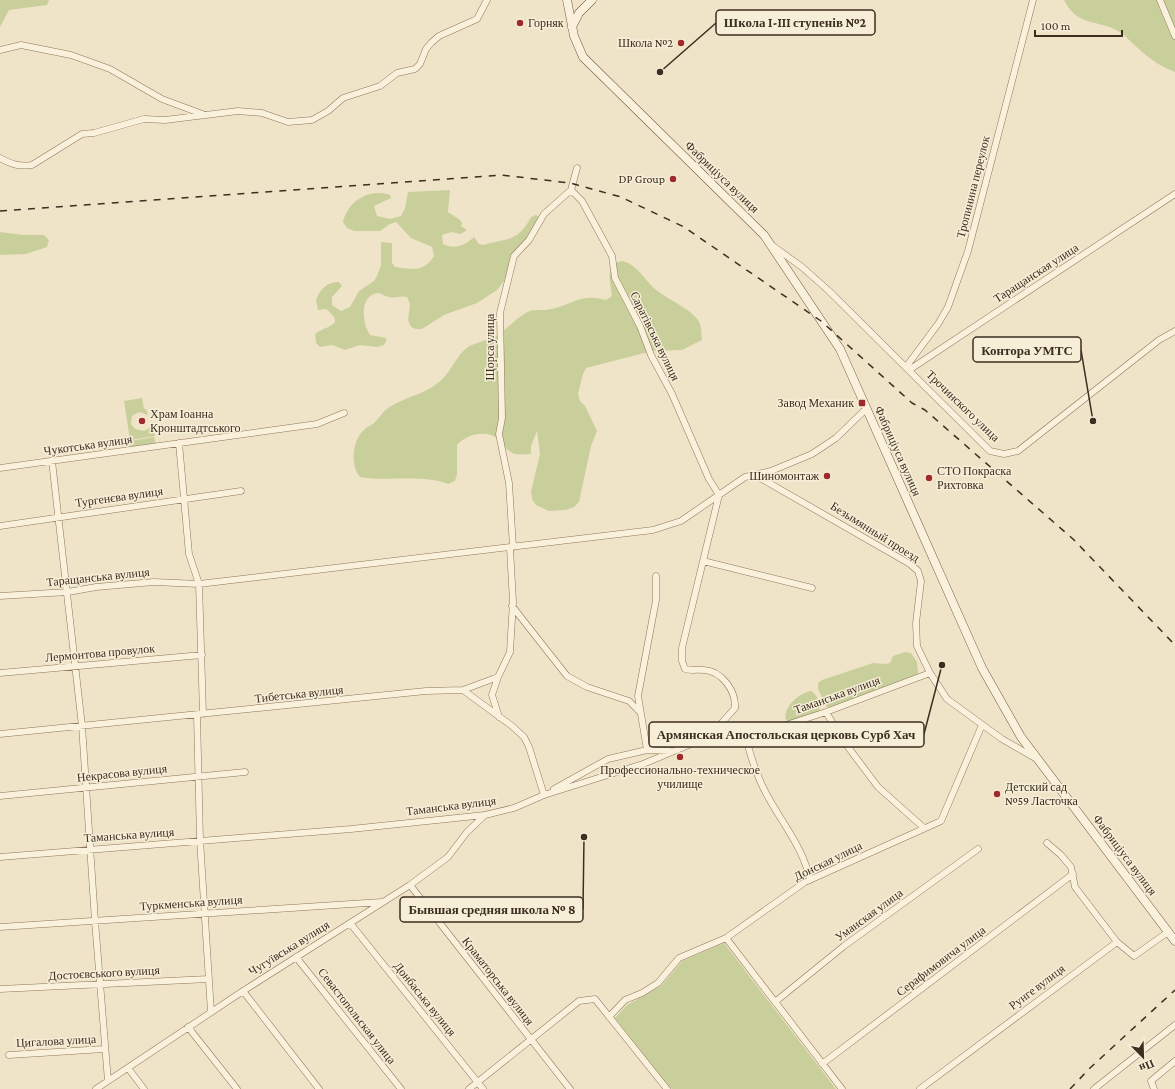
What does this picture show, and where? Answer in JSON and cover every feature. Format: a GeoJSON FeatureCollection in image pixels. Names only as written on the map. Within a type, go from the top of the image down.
{"type":"FeatureCollection","features":[{"type":"Feature","properties":{"kind":"main road","name":"Фабриціуса вулиця"},"geometry":{"type":"LineString","coordinates":[[567,0],[574,36],[583,57],[764,235],[840,349],[982,668],[1021,737],[1175,940]]}},
{"type":"Feature","properties":{"kind":"main road"},"geometry":{"type":"LineString","coordinates":[[572,27],[579,13],[589,0]]}},
{"type":"Feature","properties":{"kind":"street"},"geometry":{"type":"LineString","coordinates":[[0,158],[13,165],[32,165],[82,134],[94,134],[144,119],[165,120],[238,111],[262,113],[288,122],[312,120],[328,111],[343,98],[380,86],[397,73],[414,69],[420,64],[426,49],[431,43],[439,36],[476,19],[487,0]]}},
{"type":"Feature","properties":{"kind":"street","name":"Тропинина переулок"},"geometry":{"type":"LineString","coordinates":[[907,368],[948,307],[966,258],[1033,0]]}},
{"type":"Feature","properties":{"kind":"street"},"geometry":{"type":"LineString","coordinates":[[1160,0],[1175,36]]}},
{"type":"Feature","properties":{"kind":"street"},"geometry":{"type":"LineString","coordinates":[[0,50],[21,45],[71,55],[110,69],[162,99],[195,109],[206,115]]}},
{"type":"Feature","properties":{"kind":"street"},"geometry":{"type":"LineString","coordinates":[[571,190],[577,168]]}},
{"type":"Feature","properties":{"kind":"street","name":"Саратівська вулиця"},"geometry":{"type":"LineString","coordinates":[[571,190],[582,201],[612,256],[615,278],[640,326],[651,355],[672,394],[709,479],[719,495]]}},
{"type":"Feature","properties":{"kind":"street","name":"Щорса улица"},"geometry":{"type":"LineString","coordinates":[[499,716],[492,694],[510,652],[512,606],[512,548],[509,484],[499,434],[502,418],[500,313],[514,256],[530,240],[544,214],[571,190]]}},
{"type":"Feature","properties":{"kind":"street","name":"Таращанская улица"},"geometry":{"type":"LineString","coordinates":[[907,368],[1175,194]]}},
{"type":"Feature","properties":{"kind":"street","name":"Трочинского улица"},"geometry":{"type":"LineString","coordinates":[[770,244],[802,267],[829,291],[990,451],[1004,454],[1018,451],[1160,340],[1175,331]]}},
{"type":"Feature","properties":{"kind":"street","name":"Таращанська вулиця"},"geometry":{"type":"LineString","coordinates":[[0,596],[68,592],[96,587],[154,582],[199,584],[512,548],[653,530],[682,521],[745,477],[771,471],[812,454],[836,438],[866,409]]}},
{"type":"Feature","properties":{"kind":"street","name":"Чукотська вулиця"},"geometry":{"type":"LineString","coordinates":[[0,468],[317,424],[344,413]]}},
{"type":"Feature","properties":{"kind":"street"},"geometry":{"type":"LineString","coordinates":[[179,443],[189,554],[199,584],[202,655],[198,777],[204,914],[211,1012]]}},
{"type":"Feature","properties":{"kind":"street"},"geometry":{"type":"LineString","coordinates":[[52,461],[82,726],[104,1049],[108,1081]]}},
{"type":"Feature","properties":{"kind":"street","name":"Безымянный проезд"},"geometry":{"type":"LineString","coordinates":[[755,475],[910,564],[918,571],[921,581],[916,623],[917,646],[930,673],[947,699],[1002,740],[1036,758]]}},
{"type":"Feature","properties":{"kind":"street","name":"Тургенєва вулиця"},"geometry":{"type":"LineString","coordinates":[[0,526],[241,491]]}},
{"type":"Feature","properties":{"kind":"street"},"geometry":{"type":"LineString","coordinates":[[710,736],[735,708],[736,702],[730,686],[720,675],[704,669],[685,669],[682,661],[682,648],[719,495]]}},
{"type":"Feature","properties":{"kind":"street"},"geometry":{"type":"LineString","coordinates":[[703,561],[812,588]]}},
{"type":"Feature","properties":{"kind":"street"},"geometry":{"type":"LineString","coordinates":[[647,750],[638,696],[656,600],[656,576]]}},
{"type":"Feature","properties":{"kind":"street"},"geometry":{"type":"LineString","coordinates":[[512,606],[567,676],[588,687],[629,701],[640,712]]}},
{"type":"Feature","properties":{"kind":"street","name":"Лермонтова провулок"},"geometry":{"type":"LineString","coordinates":[[0,673],[202,655]]}},
{"type":"Feature","properties":{"kind":"street","name":"Таманська вулиця"},"geometry":{"type":"LineString","coordinates":[[0,857],[351,829],[485,815],[514,808],[544,795],[643,764],[710,736],[746,738],[826,712],[930,673]]}},
{"type":"Feature","properties":{"kind":"street","name":"Тибетська вулиця"},"geometry":{"type":"LineString","coordinates":[[0,734],[426,691],[463,690],[498,677]]}},
{"type":"Feature","properties":{"kind":"street"},"geometry":{"type":"LineString","coordinates":[[463,690],[499,716],[524,737],[544,795],[608,759],[647,750],[673,751]]}},
{"type":"Feature","properties":{"kind":"street"},"geometry":{"type":"LineString","coordinates":[[826,712],[846,743],[878,787],[924,828]]}},
{"type":"Feature","properties":{"kind":"street","name":"Донская улица"},"geometry":{"type":"LineString","coordinates":[[609,1017],[625,1000],[658,983],[679,958],[726,938],[784,896],[810,880],[940,821],[982,725]]}},
{"type":"Feature","properties":{"kind":"street"},"geometry":{"type":"LineString","coordinates":[[746,738],[754,769],[767,795],[807,864],[810,880]]}},
{"type":"Feature","properties":{"kind":"street","name":"Некрасова вулиця"},"geometry":{"type":"LineString","coordinates":[[0,796],[246,772]]}},
{"type":"Feature","properties":{"kind":"street","name":"Чугуївська вулиця"},"geometry":{"type":"LineString","coordinates":[[96,1089],[243,991],[410,885],[448,857],[467,832],[485,815]]}},
{"type":"Feature","properties":{"kind":"street"},"geometry":{"type":"LineString","coordinates":[[1047,843],[1061,855],[1071,867],[1075,888],[1117,942],[1134,956],[1168,932]]}},
{"type":"Feature","properties":{"kind":"street","name":"Уманская улица"},"geometry":{"type":"LineString","coordinates":[[775,1002],[844,946],[978,849]]}},
{"type":"Feature","properties":{"kind":"street","name":"Серафимовича улица"},"geometry":{"type":"LineString","coordinates":[[822,1064],[1073,874]]}},
{"type":"Feature","properties":{"kind":"street","name":"Краматорська вулиця"},"geometry":{"type":"LineString","coordinates":[[410,885],[530,1040],[570,1089]]}},
{"type":"Feature","properties":{"kind":"street","name":"Туркменська вулиця"},"geometry":{"type":"LineString","coordinates":[[0,927],[383,902]]}},
{"type":"Feature","properties":{"kind":"street","name":"Донбаська вулиця"},"geometry":{"type":"LineString","coordinates":[[350,923],[483,1089]]}},
{"type":"Feature","properties":{"kind":"street"},"geometry":{"type":"LineString","coordinates":[[726,938],[842,1089]]}},
{"type":"Feature","properties":{"kind":"street","name":"Рунге вулиця"},"geometry":{"type":"LineString","coordinates":[[920,1089],[1117,942]]}},
{"type":"Feature","properties":{"kind":"street","name":"Севастопольская улица"},"geometry":{"type":"LineString","coordinates":[[296,957],[401,1089]]}},
{"type":"Feature","properties":{"kind":"street","name":"Достоєвського вулиця"},"geometry":{"type":"LineString","coordinates":[[0,989],[208,979]]}},
{"type":"Feature","properties":{"kind":"street"},"geometry":{"type":"LineString","coordinates":[[243,991],[319,1089]]}},
{"type":"Feature","properties":{"kind":"street"},"geometry":{"type":"LineString","coordinates":[[469,1089],[579,1001],[594,999],[667,1089]]}},
{"type":"Feature","properties":{"kind":"street"},"geometry":{"type":"LineString","coordinates":[[1094,1089],[1175,1025]]}},
{"type":"Feature","properties":{"kind":"street"},"geometry":{"type":"LineString","coordinates":[[188,1027],[237,1089]]}},
{"type":"Feature","properties":{"kind":"street","name":"Цигалова улица"},"geometry":{"type":"LineString","coordinates":[[9,1055],[104,1049]]}},
{"type":"Feature","properties":{"kind":"street"},"geometry":{"type":"LineString","coordinates":[[1154,1089],[1151,1081],[1175,1061]]}},
{"type":"Feature","properties":{"kind":"street"},"geometry":{"type":"LineString","coordinates":[[128,1068],[144,1089]]}},
{"type":"Feature","properties":{"kind":"green space"},"geometry":{"type":"Polygon","coordinates":[[[0,0],[49,0],[47,5],[9,10],[0,27],[0,0]]]}},
{"type":"Feature","properties":{"kind":"green space"},"geometry":{"type":"Polygon","coordinates":[[[1064,0],[1175,0],[1175,72],[1151,59],[1118,31],[1110,27],[1081,19],[1069,9],[1064,0]]]}},
{"type":"Feature","properties":{"kind":"green space"},"geometry":{"type":"Polygon","coordinates":[[[450,190],[448,212],[460,220],[462,223],[461,226],[467,230],[461,234],[452,232],[442,235],[443,244],[447,246],[460,246],[474,237],[479,244],[483,245],[506,240],[522,231],[531,217],[536,215],[539,217],[527,238],[512,254],[504,281],[497,290],[477,303],[444,315],[422,329],[411,327],[408,320],[410,304],[407,297],[391,297],[376,293],[369,297],[366,302],[364,307],[364,319],[370,335],[386,338],[384,345],[377,347],[360,345],[345,350],[332,345],[320,347],[316,343],[315,334],[335,322],[335,319],[326,309],[318,310],[316,300],[324,287],[331,283],[339,282],[342,286],[332,297],[332,305],[341,311],[350,307],[359,291],[374,281],[377,276],[381,265],[381,242],[392,243],[392,263],[395,267],[417,269],[426,265],[434,256],[432,247],[411,238],[396,222],[380,231],[354,231],[347,228],[343,222],[350,208],[360,198],[367,195],[382,193],[390,195],[391,198],[374,206],[377,216],[390,219],[401,216],[405,208],[408,192],[450,190]]]}},
{"type":"Feature","properties":{"kind":"green space"},"geometry":{"type":"Polygon","coordinates":[[[0,232],[23,235],[44,235],[49,240],[47,247],[26,254],[0,255],[0,232]]]}},
{"type":"Feature","properties":{"kind":"green space"},"geometry":{"type":"Polygon","coordinates":[[[623,261],[637,269],[655,289],[694,315],[700,324],[702,340],[682,350],[652,351],[586,368],[578,394],[580,401],[585,406],[597,431],[591,446],[579,502],[574,507],[566,510],[549,511],[536,505],[532,499],[531,492],[540,454],[537,431],[531,446],[531,454],[515,454],[508,450],[499,440],[489,435],[477,434],[466,438],[457,445],[457,474],[455,481],[448,484],[427,479],[381,479],[360,477],[354,460],[357,440],[360,434],[373,424],[386,410],[394,404],[433,386],[447,374],[464,350],[474,344],[496,336],[520,316],[530,311],[551,309],[584,298],[606,300],[612,296],[610,279],[611,269],[617,263],[623,261]]]}},
{"type":"Feature","properties":{"kind":"green space"},"geometry":{"type":"Polygon","coordinates":[[[142,398],[144,409],[146,409],[148,415],[142,412],[135,414],[132,416],[131,424],[135,429],[144,431],[153,426],[155,436],[130,440],[124,401],[142,398]]]}},
{"type":"Feature","properties":{"kind":"green space"},"geometry":{"type":"Polygon","coordinates":[[[154,437],[156,444],[123,448],[131,445],[130,441],[154,437]]]}},
{"type":"Feature","properties":{"kind":"green space"},"geometry":{"type":"Polygon","coordinates":[[[905,652],[911,653],[917,662],[918,674],[829,708],[826,706],[818,689],[818,683],[822,680],[873,663],[890,663],[893,656],[905,652]]]}},
{"type":"Feature","properties":{"kind":"green space"},"geometry":{"type":"Polygon","coordinates":[[[811,691],[818,700],[820,706],[819,711],[789,721],[786,720],[785,715],[793,701],[802,694],[811,691]]]}},
{"type":"Feature","properties":{"kind":"green space"},"geometry":{"type":"Polygon","coordinates":[[[724,943],[836,1089],[672,1089],[615,1018],[627,1005],[661,986],[682,961],[724,943]]]}},
{"type":"Feature","properties":{"kind":"railway"},"geometry":{"type":"LineString","coordinates":[[0,211],[501,175],[570,183],[621,197],[684,227],[821,321],[912,403],[925,410],[1073,539],[1175,645]]}},
{"type":"Feature","properties":{"kind":"railway"},"geometry":{"type":"LineString","coordinates":[[1070,1089],[1090,1068],[1175,990]]}},
{"type":"Feature","properties":{"kind":"place","name":"Горняк"},"geometry":{"type":"Point","coordinates":[520,23]}},
{"type":"Feature","properties":{"kind":"place","name":"Школа №2"},"geometry":{"type":"Point","coordinates":[681,43]}},
{"type":"Feature","properties":{"kind":"place","name":"Школа I-III ступенів №2"},"geometry":{"type":"Point","coordinates":[660,72]}},
{"type":"Feature","properties":{"kind":"place","name":"DP Group"},"geometry":{"type":"Point","coordinates":[673,179]}},
{"type":"Feature","properties":{"kind":"place","name":"Завод Механик"},"geometry":{"type":"Point","coordinates":[862,403]}},
{"type":"Feature","properties":{"kind":"place","name":"Храм Іоанна Кронштадтського"},"geometry":{"type":"Point","coordinates":[142,421]}},
{"type":"Feature","properties":{"kind":"place","name":"Контора УМТС"},"geometry":{"type":"Point","coordinates":[1093,421]}},
{"type":"Feature","properties":{"kind":"place","name":"Шиномонтаж"},"geometry":{"type":"Point","coordinates":[827,476]}},
{"type":"Feature","properties":{"kind":"place","name":"СТО Покраска Рихтовка"},"geometry":{"type":"Point","coordinates":[929,478]}},
{"type":"Feature","properties":{"kind":"place","name":"Армянская Апостольская церковь Сурб Хач"},"geometry":{"type":"Point","coordinates":[942,665]}},
{"type":"Feature","properties":{"kind":"place","name":"Профессионально-техническое училище"},"geometry":{"type":"Point","coordinates":[680,757]}},
{"type":"Feature","properties":{"kind":"place","name":"Детский сад №59 Ласточка"},"geometry":{"type":"Point","coordinates":[997,794]}},
{"type":"Feature","properties":{"kind":"place","name":"Бывшая средняя школа № 8"},"geometry":{"type":"Point","coordinates":[584,837]}}]}
